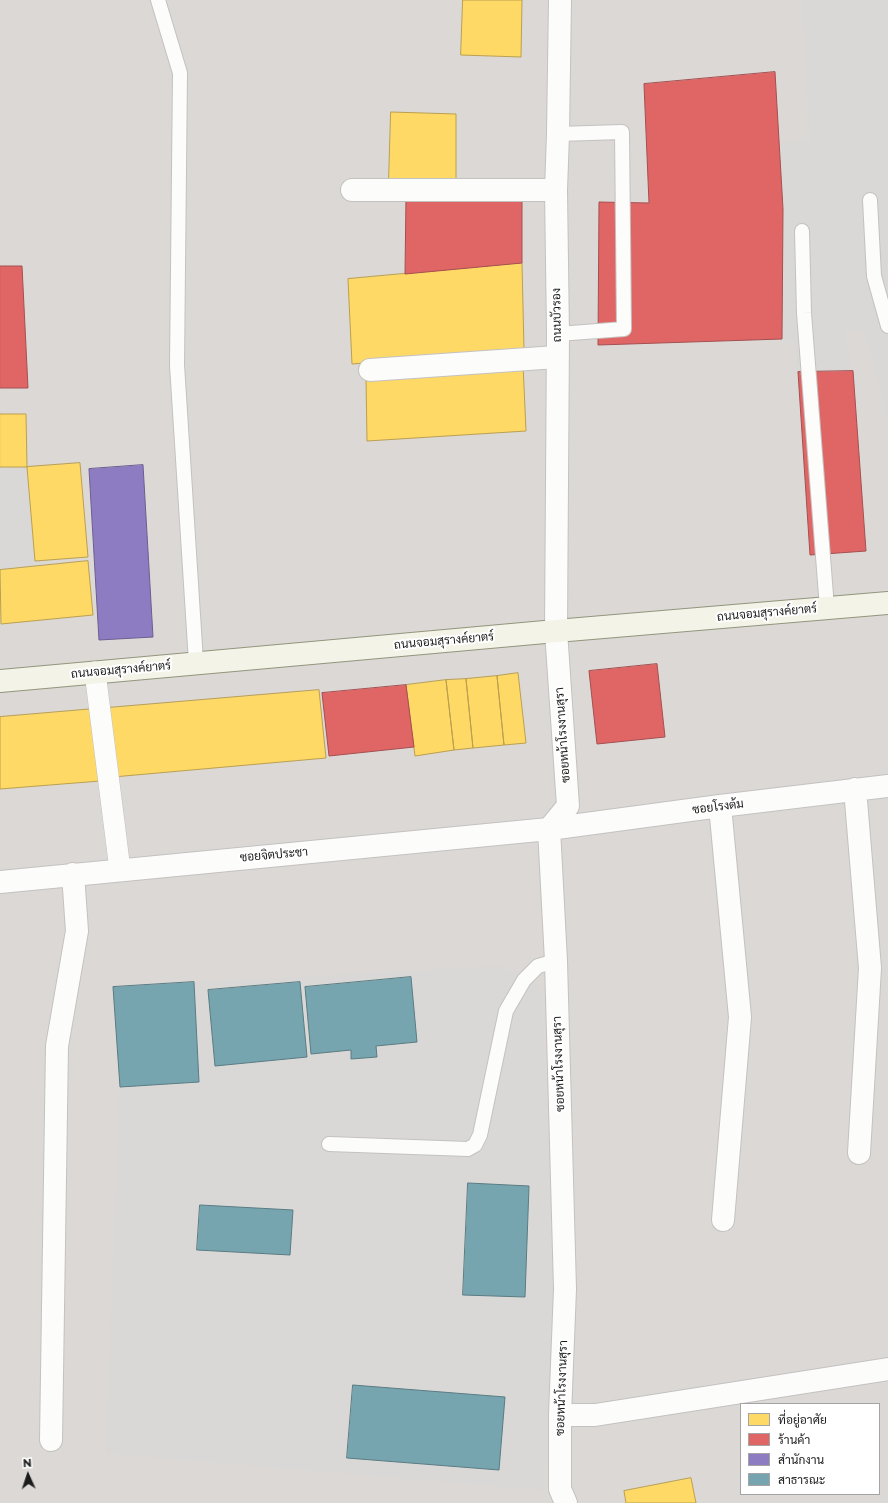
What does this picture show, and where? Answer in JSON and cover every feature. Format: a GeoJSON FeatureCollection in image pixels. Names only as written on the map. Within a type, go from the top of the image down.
{"type":"FeatureCollection","features":[{"type":"Feature","properties":{"kind":"main road","name":"ถนนจอมสุรางค์ยาตร์"},"geometry":{"type":"LineString","coordinates":[[0,681],[196,662],[888,603]]}},
{"type":"Feature","properties":{"kind":"street","name":"ถนนบัวรอง"},"geometry":{"type":"LineString","coordinates":[[556,631],[558,334],[556,190],[560,0]]}},
{"type":"Feature","properties":{"kind":"street"},"geometry":{"type":"LineString","coordinates":[[352,190],[556,190]]}},
{"type":"Feature","properties":{"kind":"street"},"geometry":{"type":"LineString","coordinates":[[370,370],[557,357]]}},
{"type":"Feature","properties":{"kind":"street","name":"ซอยหน้าโรงงานสุรา"},"geometry":{"type":"LineString","coordinates":[[556,631],[568,806],[549,829],[556,961],[565,1289],[560,1415],[560,1489],[566,1503]]}},
{"type":"Feature","properties":{"kind":"street"},"geometry":{"type":"LineString","coordinates":[[96,672],[120,870]]}},
{"type":"Feature","properties":{"kind":"street","name":"ซอยโรงต้ม"},"geometry":{"type":"LineString","coordinates":[[549,829],[720,806],[888,786]]}},
{"type":"Feature","properties":{"kind":"street"},"geometry":{"type":"LineString","coordinates":[[855,789],[870,968],[859,1153]]}},
{"type":"Feature","properties":{"kind":"street"},"geometry":{"type":"LineString","coordinates":[[720,806],[740,1017],[723,1220]]}},
{"type":"Feature","properties":{"kind":"street","name":"ซอยจิตประชา"},"geometry":{"type":"LineString","coordinates":[[0,882],[549,829]]}},
{"type":"Feature","properties":{"kind":"street"},"geometry":{"type":"LineString","coordinates":[[51,1440],[57,1046],[77,931],[74,874]]}},
{"type":"Feature","properties":{"kind":"street"},"geometry":{"type":"LineString","coordinates":[[560,1415],[595,1415],[888,1369]]}},
{"type":"Feature","properties":{"kind":"lane"},"geometry":{"type":"LineString","coordinates":[[158,0],[180,73],[177,365],[196,662]]}},
{"type":"Feature","properties":{"kind":"lane"},"geometry":{"type":"LineString","coordinates":[[558,134],[622,132],[624,329],[558,334]]}},
{"type":"Feature","properties":{"kind":"lane"},"geometry":{"type":"LineString","coordinates":[[870,200],[874,276],[888,326]]}},
{"type":"Feature","properties":{"kind":"lane"},"geometry":{"type":"LineString","coordinates":[[802,231],[804,313],[826,608]]}},
{"type":"Feature","properties":{"kind":"lane"},"geometry":{"type":"LineString","coordinates":[[329,1144],[468,1149],[475,1145],[480,1135],[506,1011],[524,980],[538,966],[556,961]]}},
{"type":"Feature","properties":{"kind":"shaded area"},"geometry":{"type":"Polygon","coordinates":[[[0,0],[888,0],[888,1503],[0,1503],[0,0]]]}},
{"type":"Feature","properties":{"kind":"shaded area"},"geometry":{"type":"Polygon","coordinates":[[[802,0],[888,0],[888,421],[865,330],[844,330],[853,371],[798,372],[794,338],[782,339],[783,209],[779,143],[810,141],[802,0]]]}},
{"type":"Feature","properties":{"kind":"shaded area"},"geometry":{"type":"Polygon","coordinates":[[[27,467],[36,566],[0,570],[0,468],[27,467]]]}},
{"type":"Feature","properties":{"kind":"shaded area"},"geometry":{"type":"Polygon","coordinates":[[[500,966],[541,988],[554,1261],[544,1490],[106,1453],[120,1087],[113,987],[500,966]]]}},
{"type":"Feature","properties":{"kind":"shaded area"},"geometry":{"type":"Polygon","coordinates":[[[498,978],[541,988],[550,1183],[453,1178],[449,1270],[310,1261],[310,1183],[208,1178],[216,1072],[351,1059],[357,1136],[451,1137],[453,1109],[466,1029],[498,978]]]}},
{"type":"Feature","properties":{"kind":"building: ที่อยู่อาศัย"},"geometry":{"type":"Polygon","coordinates":[[[463,0],[522,0],[521,57],[461,55],[463,0]]]}},
{"type":"Feature","properties":{"kind":"building: ที่อยู่อาศัย"},"geometry":{"type":"Polygon","coordinates":[[[391,112],[456,114],[456,180],[389,179],[391,112]]]}},
{"type":"Feature","properties":{"kind":"building: ที่อยู่อาศัย"},"geometry":{"type":"Polygon","coordinates":[[[522,263],[524,350],[352,364],[348,279],[522,263]]]}},
{"type":"Feature","properties":{"kind":"building: ที่อยู่อาศัย"},"geometry":{"type":"Polygon","coordinates":[[[523,364],[526,431],[367,441],[366,376],[523,364]]]}},
{"type":"Feature","properties":{"kind":"building: ที่อยู่อาศัย"},"geometry":{"type":"Polygon","coordinates":[[[0,414],[26,414],[27,467],[0,467],[0,414]]]}},
{"type":"Feature","properties":{"kind":"building: ที่อยู่อาศัย"},"geometry":{"type":"Polygon","coordinates":[[[80,463],[88,557],[35,561],[27,467],[80,463]]]}},
{"type":"Feature","properties":{"kind":"building: ที่อยู่อาศัย"},"geometry":{"type":"Polygon","coordinates":[[[88,561],[93,615],[1,624],[0,570],[88,561]]]}},
{"type":"Feature","properties":{"kind":"building: ที่อยู่อาศัย"},"geometry":{"type":"Polygon","coordinates":[[[518,673],[526,743],[504,745],[497,676],[518,673]]]}},
{"type":"Feature","properties":{"kind":"building: ที่อยู่อาศัย"},"geometry":{"type":"Polygon","coordinates":[[[497,676],[504,745],[473,748],[466,679],[497,676]]]}},
{"type":"Feature","properties":{"kind":"building: ที่อยู่อาศัย"},"geometry":{"type":"Polygon","coordinates":[[[466,679],[473,748],[454,750],[446,680],[466,679]]]}},
{"type":"Feature","properties":{"kind":"building: ที่อยู่อาศัย"},"geometry":{"type":"Polygon","coordinates":[[[446,680],[454,750],[415,756],[406,685],[446,680]]]}},
{"type":"Feature","properties":{"kind":"building: ที่อยู่อาศัย"},"geometry":{"type":"Polygon","coordinates":[[[319,690],[326,758],[113,777],[107,708],[319,690]]]}},
{"type":"Feature","properties":{"kind":"building: ที่อยู่อาศัย"},"geometry":{"type":"Polygon","coordinates":[[[94,709],[100,781],[0,789],[0,717],[94,709]]]}},
{"type":"Feature","properties":{"kind":"building: ที่อยู่อาศัย"},"geometry":{"type":"Polygon","coordinates":[[[691,1478],[696,1503],[626,1503],[624,1491],[691,1478]]]}},
{"type":"Feature","properties":{"kind":"building: ร้านค้า"},"geometry":{"type":"Polygon","coordinates":[[[775,72],[783,209],[782,339],[598,345],[599,202],[649,203],[644,84],[775,72]]]}},
{"type":"Feature","properties":{"kind":"building: ร้านค้า"},"geometry":{"type":"Polygon","coordinates":[[[522,196],[522,263],[405,274],[406,197],[522,196]]]}},
{"type":"Feature","properties":{"kind":"building: ร้านค้า"},"geometry":{"type":"Polygon","coordinates":[[[0,266],[22,266],[28,388],[0,388],[0,266]]]}},
{"type":"Feature","properties":{"kind":"building: ร้านค้า"},"geometry":{"type":"Polygon","coordinates":[[[853,371],[866,551],[810,555],[798,372],[853,371]]]}},
{"type":"Feature","properties":{"kind":"building: ร้านค้า"},"geometry":{"type":"Polygon","coordinates":[[[657,664],[665,737],[597,744],[589,671],[657,664]]]}},
{"type":"Feature","properties":{"kind":"building: ร้านค้า"},"geometry":{"type":"Polygon","coordinates":[[[406,685],[414,747],[329,756],[322,693],[406,685]]]}},
{"type":"Feature","properties":{"kind":"building: สำนักงาน"},"geometry":{"type":"Polygon","coordinates":[[[143,465],[153,637],[99,640],[89,469],[143,465]]]}},
{"type":"Feature","properties":{"kind":"building: สาธารณะ"},"geometry":{"type":"Polygon","coordinates":[[[411,977],[417,1042],[376,1046],[377,1057],[351,1059],[351,1050],[311,1054],[305,987],[411,977]]]}},
{"type":"Feature","properties":{"kind":"building: สาธารณะ"},"geometry":{"type":"Polygon","coordinates":[[[194,982],[199,1082],[120,1087],[113,987],[194,982]]]}},
{"type":"Feature","properties":{"kind":"building: สาธารณะ"},"geometry":{"type":"Polygon","coordinates":[[[300,982],[307,1057],[215,1066],[208,990],[300,982]]]}},
{"type":"Feature","properties":{"kind":"building: สาธารณะ"},"geometry":{"type":"Polygon","coordinates":[[[468,1183],[529,1186],[525,1297],[463,1295],[468,1183]]]}},
{"type":"Feature","properties":{"kind":"building: สาธารณะ"},"geometry":{"type":"Polygon","coordinates":[[[200,1205],[293,1210],[290,1255],[197,1250],[200,1205]]]}},
{"type":"Feature","properties":{"kind":"building: สาธารณะ"},"geometry":{"type":"Polygon","coordinates":[[[353,1385],[505,1397],[499,1470],[347,1458],[353,1385]]]}}]}
